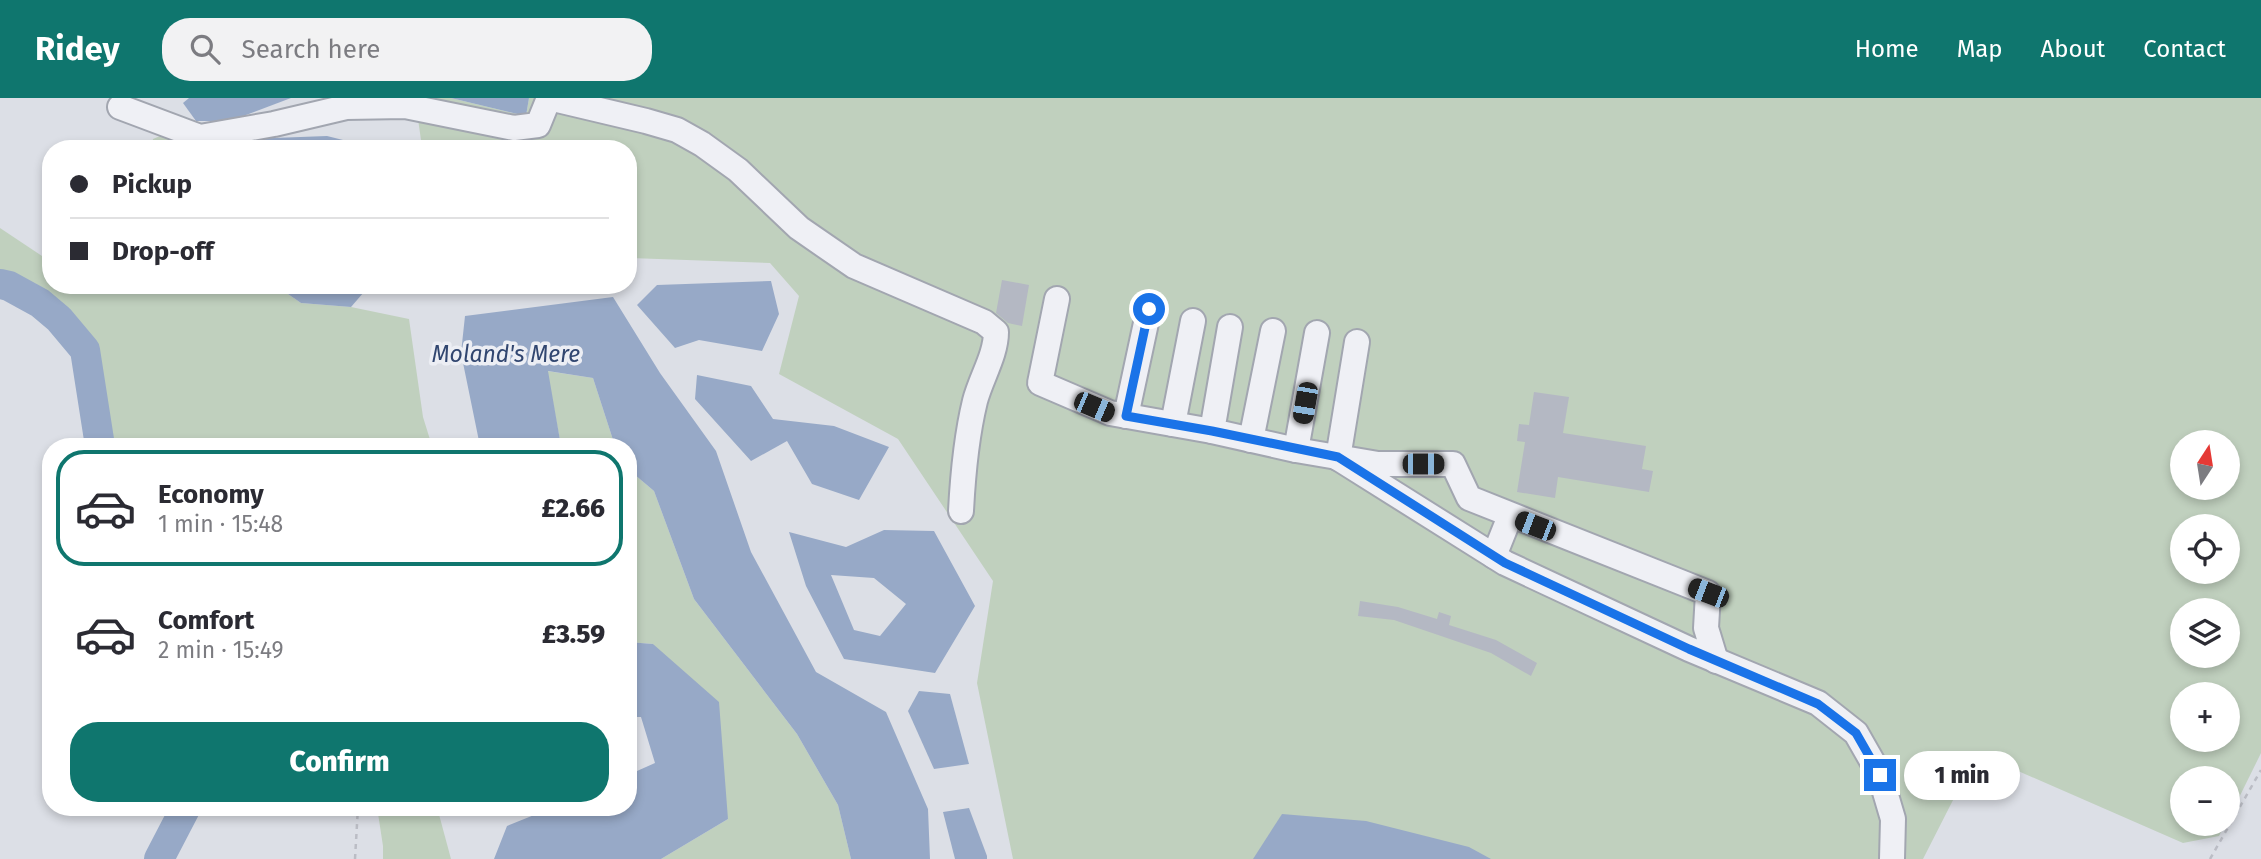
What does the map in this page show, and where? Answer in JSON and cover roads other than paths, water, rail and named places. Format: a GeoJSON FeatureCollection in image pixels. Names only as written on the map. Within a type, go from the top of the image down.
{"type":"FeatureCollection","features":[{"type":"Feature","properties":{"kind":"lane"},"geometry":{"type":"LineString","coordinates":[[120,107],[200,137],[274,124],[346,107],[405,106],[514,128],[538,125],[549,98],[677,130],[738,170],[799,228],[854,266],[984,322],[996,332],[996,343],[976,399],[963,457],[961,510]]}},
{"type":"Feature","properties":{"kind":"lane"},"geometry":{"type":"LineString","coordinates":[[1057,299],[1040,383],[1110,413],[1212,431],[1296,450],[1378,464],[1453,464],[1469,498],[1708,593],[1706,628],[1716,661]]}},
{"type":"Feature","properties":{"kind":"lane"},"geometry":{"type":"LineString","coordinates":[[1126,416],[1149,309]]}},
{"type":"Feature","properties":{"kind":"lane"},"geometry":{"type":"LineString","coordinates":[[1173,424],[1193,321]]}},
{"type":"Feature","properties":{"kind":"lane"},"geometry":{"type":"LineString","coordinates":[[1212,431],[1230,327]]}},
{"type":"Feature","properties":{"kind":"lane"},"geometry":{"type":"LineString","coordinates":[[1251,440],[1273,331]]}},
{"type":"Feature","properties":{"kind":"lane"},"geometry":{"type":"LineString","coordinates":[[1296,450],[1317,334]]}},
{"type":"Feature","properties":{"kind":"lane"},"geometry":{"type":"LineString","coordinates":[[1338,457],[1357,342]]}},
{"type":"Feature","properties":{"kind":"lane"},"geometry":{"type":"LineString","coordinates":[[1338,457],[1494,556],[1716,661],[1818,704],[1856,733],[1880,775],[1893,819],[1892,859]]}},
{"type":"Feature","properties":{"kind":"lane"},"geometry":{"type":"LineString","coordinates":[[1412,504],[1423,464]]}},
{"type":"Feature","properties":{"kind":"lane"},"geometry":{"type":"LineString","coordinates":[[1494,556],[1510,516]]}},
{"type":"Feature","properties":{"kind":"water"},"geometry":{"type":"Polygon","coordinates":[[[189,98],[291,98],[230,121],[196,121],[183,103],[189,98]]]}},
{"type":"Feature","properties":{"kind":"water"},"geometry":{"type":"Polygon","coordinates":[[[451,98],[529,98],[526,116],[451,98]]]}},
{"type":"Feature","properties":{"kind":"water"},"geometry":{"type":"Polygon","coordinates":[[[327,136],[343,140],[246,140],[327,136]]]}},
{"type":"Feature","properties":{"kind":"water"},"geometry":{"type":"Polygon","coordinates":[[[771,281],[779,314],[762,351],[699,340],[675,348],[637,305],[657,285],[771,281]]]}},
{"type":"Feature","properties":{"kind":"water"},"geometry":{"type":"Polygon","coordinates":[[[288,294],[362,294],[351,307],[301,303],[288,294]]]}},
{"type":"Feature","properties":{"kind":"water","name":"Moland's Mere"},"geometry":{"type":"Polygon","coordinates":[[[613,297],[660,373],[716,451],[751,552],[816,672],[886,712],[928,809],[930,859],[851,859],[838,805],[797,734],[694,599],[654,491],[637,477],[637,438],[612,438],[593,378],[548,371],[560,438],[478,438],[461,353],[465,316],[613,297]]]}},
{"type":"Feature","properties":{"kind":"water"},"geometry":{"type":"Polygon","coordinates":[[[697,375],[751,386],[773,419],[834,426],[889,447],[859,500],[812,484],[787,441],[751,461],[695,399],[697,375]]]}},
{"type":"Feature","properties":{"kind":"water"},"geometry":{"type":"Polygon","coordinates":[[[884,530],[934,531],[975,606],[935,673],[844,659],[806,586],[789,532],[846,547],[884,530]],[[831,575],[854,630],[880,636],[906,604],[874,578],[831,575]]]}},
{"type":"Feature","properties":{"kind":"water"},"geometry":{"type":"Polygon","coordinates":[[[637,643],[653,644],[719,702],[728,819],[661,859],[494,859],[507,826],[532,816],[637,816],[637,771],[655,763],[641,717],[637,717],[637,643]]]}},
{"type":"Feature","properties":{"kind":"water"},"geometry":{"type":"Polygon","coordinates":[[[919,691],[950,694],[969,764],[934,769],[908,711],[919,691]]]}},
{"type":"Feature","properties":{"kind":"water"},"geometry":{"type":"Polygon","coordinates":[[[969,808],[987,859],[955,859],[943,812],[969,808]]]}},
{"type":"Feature","properties":{"kind":"water"},"geometry":{"type":"Polygon","coordinates":[[[1282,814],[1366,821],[1469,847],[1491,859],[1253,859],[1282,814]]]}},
{"type":"Feature","properties":{"kind":"waterway"},"geometry":{"type":"LineString","coordinates":[[0,284],[40,303],[59,319],[85,350],[99,438]]}},
{"type":"Feature","properties":{"kind":"waterway"},"geometry":{"type":"LineString","coordinates":[[159,859],[181,816]]}}]}
